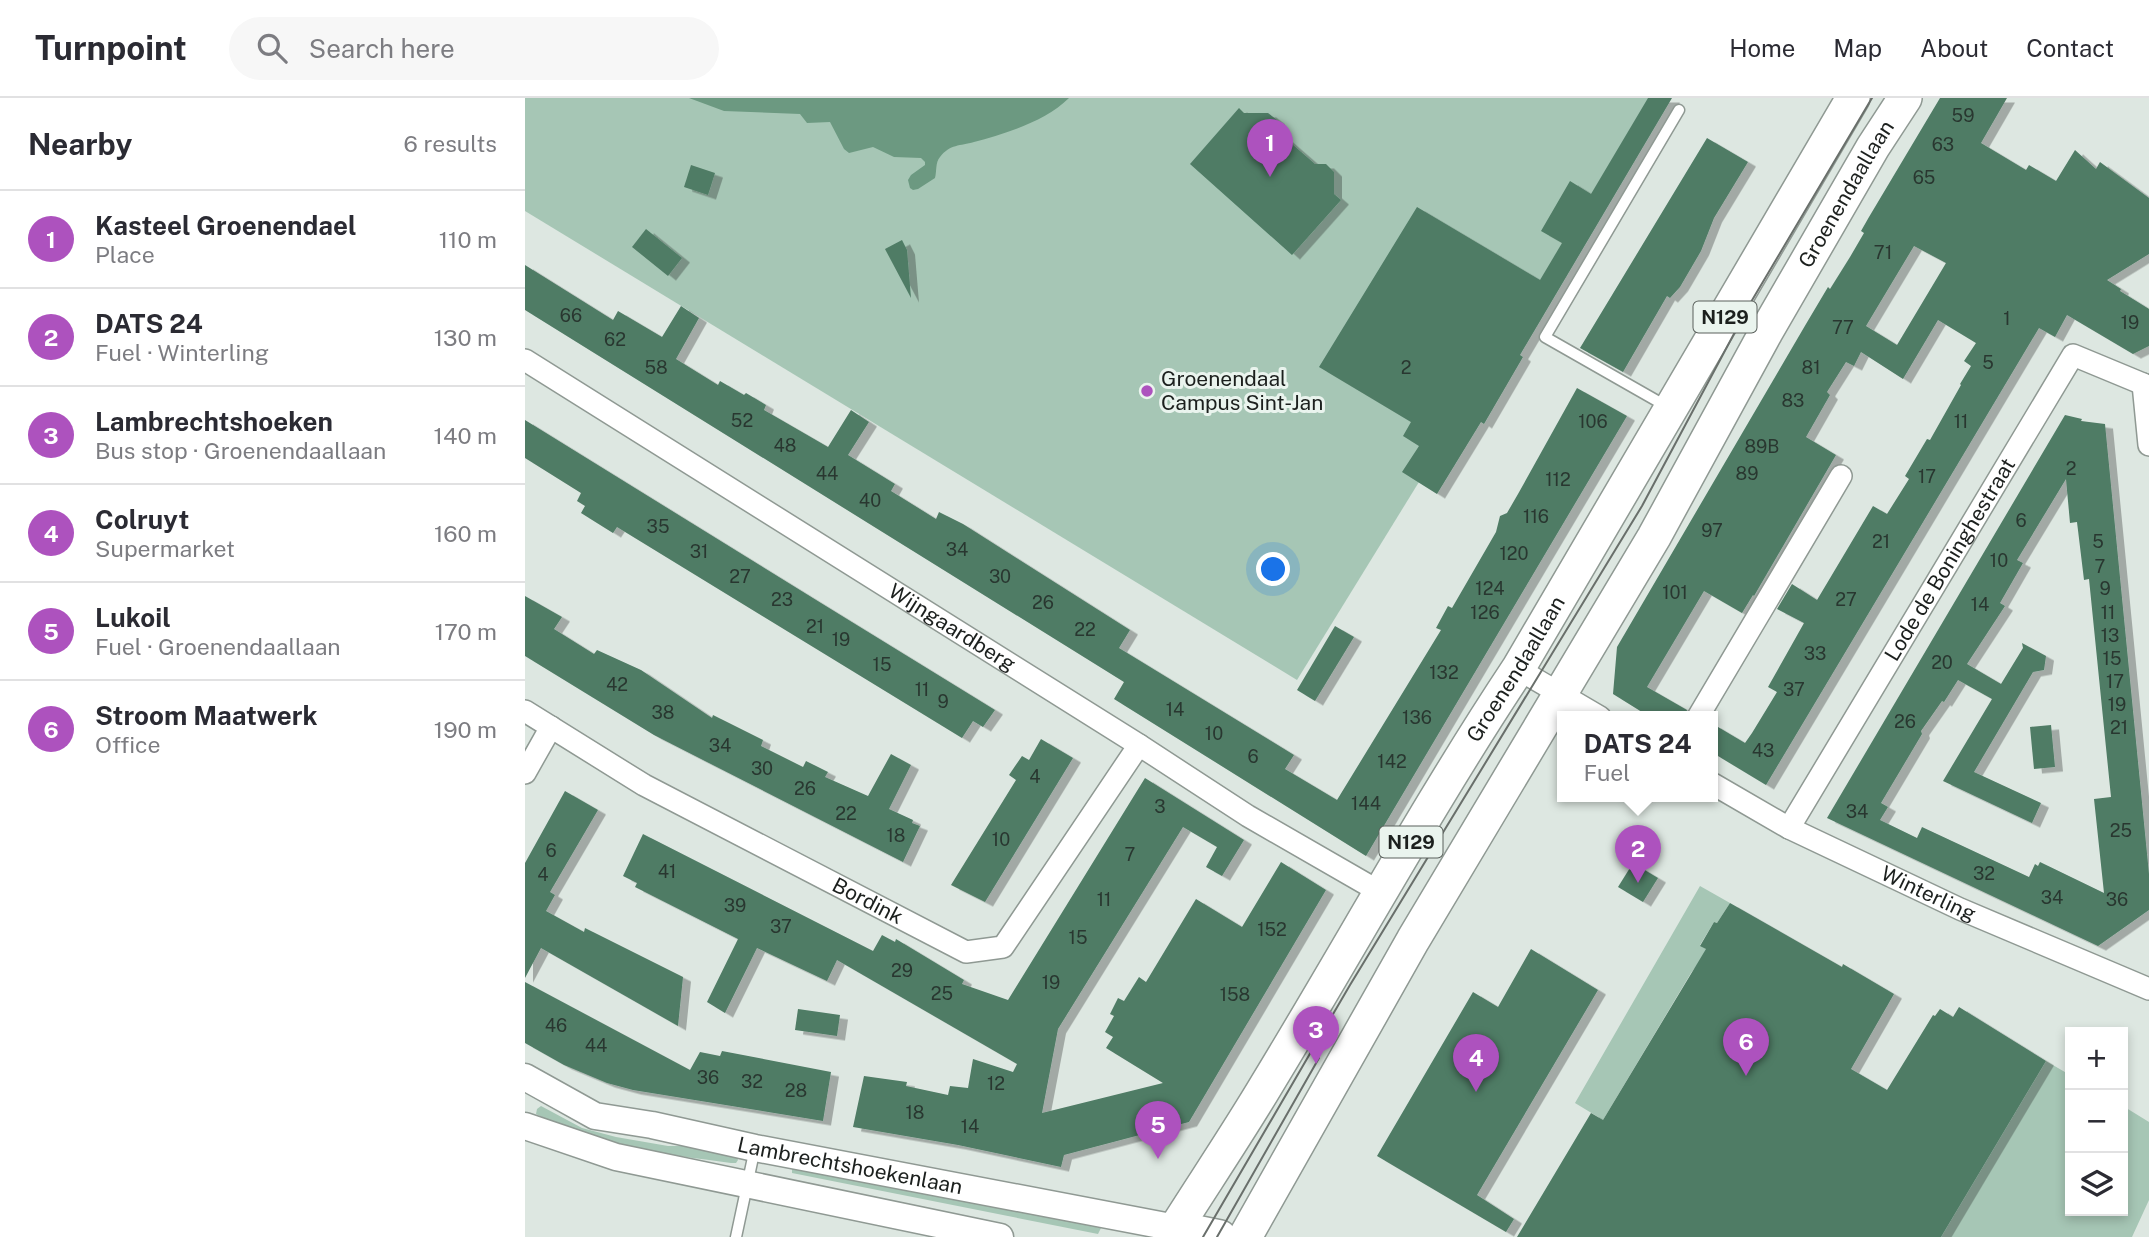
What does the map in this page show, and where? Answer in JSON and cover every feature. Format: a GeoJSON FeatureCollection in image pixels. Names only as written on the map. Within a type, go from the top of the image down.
{"type":"FeatureCollection","features":[{"type":"Feature","properties":{"kind":"main road","name":"Groenendaallaan"},"geometry":{"type":"LineString","coordinates":[[1174,1234],[1266,1086],[1489,712],[1518,669],[1853,98]]}},
{"type":"Feature","properties":{"kind":"main road","name":"Groenendaallaan"},"geometry":{"type":"LineString","coordinates":[[1245,1237],[1413,940],[1667,514],[1792,286],[1873,147],[1905,98]]}},
{"type":"Feature","properties":{"kind":"main road"},"geometry":{"type":"LineString","coordinates":[[1174,1234],[1220,1237]]}},
{"type":"Feature","properties":{"kind":"street","name":"Lode de Boninghestraat"},"geometry":{"type":"LineString","coordinates":[[1789,828],[2073,355],[2146,382]]}},
{"type":"Feature","properties":{"kind":"street","name":"Wijngaardberg"},"geometry":{"type":"LineString","coordinates":[[525,360],[1248,816],[1380,892]]}},
{"type":"Feature","properties":{"kind":"street"},"geometry":{"type":"LineString","coordinates":[[2146,382],[2149,445]]}},
{"type":"Feature","properties":{"kind":"street"},"geometry":{"type":"LineString","coordinates":[[1702,711],[1841,476]]}},
{"type":"Feature","properties":{"kind":"street"},"geometry":{"type":"LineString","coordinates":[[1518,669],[1590,711]]}},
{"type":"Feature","properties":{"kind":"street","name":"Bordink"},"geometry":{"type":"LineString","coordinates":[[525,711],[644,785],[966,951],[1003,947],[1139,745]]}},
{"type":"Feature","properties":{"kind":"street"},"geometry":{"type":"LineString","coordinates":[[525,773],[551,727]]}},
{"type":"Feature","properties":{"kind":"street","name":"Winterling"},"geometry":{"type":"LineString","coordinates":[[1718,787],[1789,828],[1960,909],[2149,989]]}},
{"type":"Feature","properties":{"kind":"street","name":"Lambrechtshoekenlaan"},"geometry":{"type":"LineString","coordinates":[[527,1083],[595,1116],[652,1125],[1174,1234]]}},
{"type":"Feature","properties":{"kind":"street","name":"Lambrechtshoekenlaan"},"geometry":{"type":"LineString","coordinates":[[525,1126],[615,1157],[1000,1237]]}},
{"type":"Feature","properties":{"kind":"lane"},"geometry":{"type":"LineString","coordinates":[[1671,408],[1545,337],[1679,110]]}},
{"type":"Feature","properties":{"kind":"lane"},"geometry":{"type":"LineString","coordinates":[[736,1237],[755,1148]]}},
{"type":"Feature","properties":{"kind":"shaded area","name":"Groenendaal Campus Sint-Jan"},"geometry":{"type":"Polygon","coordinates":[[[525,98],[1649,98],[1451,430],[1297,680],[525,211],[525,98]]]}},
{"type":"Feature","properties":{"kind":"shaded area"},"geometry":{"type":"Polygon","coordinates":[[[689,98],[1069,98],[1025,126],[948,150],[938,159],[935,178],[913,190],[908,180],[925,165],[921,158],[894,157],[873,147],[849,153],[844,149],[830,122],[807,123],[800,114],[724,111],[689,98]]]}},
{"type":"Feature","properties":{"kind":"shaded area"},"geometry":{"type":"Polygon","coordinates":[[[1700,886],[1730,903],[1700,945],[1708,950],[1691,973],[1603,1120],[1575,1103],[1700,886]]]}},
{"type":"Feature","properties":{"kind":"shaded area"},"geometry":{"type":"Polygon","coordinates":[[[2046,1061],[2065,1072],[2065,1216],[2128,1216],[2128,1109],[2149,1122],[2149,1200],[2132,1237],[1941,1237],[2046,1061]]]}},
{"type":"Feature","properties":{"kind":"shaded area"},"geometry":{"type":"Polygon","coordinates":[[[541,1106],[582,1128],[668,1146],[711,1146],[737,1157],[738,1160],[731,1163],[680,1156],[607,1141],[559,1125],[536,1114],[541,1106]]]}},
{"type":"Feature","properties":{"kind":"shaded area"},"geometry":{"type":"Polygon","coordinates":[[[792,1167],[1101,1228],[1098,1234],[792,1173],[792,1167]]]}},
{"type":"Feature","properties":{"kind":"building"},"geometry":{"type":"Polygon","coordinates":[[[1648,98],[1672,98],[1520,355],[1523,357],[1484,424],[1481,422],[1437,494],[1402,472],[1419,446],[1403,436],[1411,422],[1319,367],[1417,207],[1540,280],[1562,243],[1541,231],[1570,181],[1591,194],[1648,98]]]}},
{"type":"Feature","properties":{"kind":"building"},"geometry":{"type":"Polygon","coordinates":[[[1940,98],[2007,98],[1981,143],[2026,170],[2029,165],[2056,181],[2075,150],[2096,169],[2100,162],[2149,198],[2149,254],[2107,280],[2149,309],[2149,346],[2133,354],[2067,315],[2055,337],[2039,328],[1766,785],[1718,756],[1718,727],[1745,743],[1752,733],[1777,692],[1768,687],[1804,623],[1777,609],[1792,584],[1817,600],[1873,506],[1887,514],[1909,479],[1905,476],[1927,439],[1930,440],[1971,366],[1964,361],[1976,343],[1938,320],[1903,379],[1861,352],[1854,366],[1846,362],[1827,392],[1830,395],[1806,437],[1836,455],[1754,596],[1742,613],[1704,591],[1647,687],[1687,711],[1640,711],[1613,694],[1617,647],[1828,287],[1830,289],[1850,257],[1864,233],[1861,231],[1940,98]],[[1914,246],[1866,326],[1897,345],[1946,263],[1914,246]]]}},
{"type":"Feature","properties":{"kind":"building"},"geometry":{"type":"Polygon","coordinates":[[[1239,108],[1244,113],[1268,113],[1277,120],[1277,131],[1315,164],[1326,164],[1334,172],[1334,194],[1341,200],[1292,255],[1190,164],[1239,108]]]}},
{"type":"Feature","properties":{"kind":"building"},"geometry":{"type":"Polygon","coordinates":[[[1707,138],[1748,162],[1714,218],[1701,251],[1680,287],[1670,298],[1667,296],[1623,372],[1580,348],[1707,138]]]}},
{"type":"Feature","properties":{"kind":"building"},"geometry":{"type":"Polygon","coordinates":[[[691,165],[715,173],[708,195],[684,187],[691,165]]]}},
{"type":"Feature","properties":{"kind":"building"},"geometry":{"type":"Polygon","coordinates":[[[646,229],[682,258],[668,276],[632,247],[646,229]]]}},
{"type":"Feature","properties":{"kind":"building"},"geometry":{"type":"Polygon","coordinates":[[[902,240],[907,250],[911,298],[885,249],[902,240]]]}},
{"type":"Feature","properties":{"kind":"building"},"geometry":{"type":"Polygon","coordinates":[[[525,265],[613,320],[618,311],[662,337],[681,306],[699,318],[676,359],[718,385],[720,381],[744,395],[746,393],[766,405],[764,410],[828,447],[851,410],[869,422],[848,455],[895,484],[891,491],[936,519],[939,512],[963,524],[1130,630],[1119,648],[1294,755],[1285,769],[1337,800],[1441,630],[1436,628],[1448,606],[1452,608],[1496,532],[1500,516],[1507,513],[1577,388],[1627,416],[1366,856],[1114,699],[1124,682],[525,310],[525,265]]]}},
{"type":"Feature","properties":{"kind":"building"},"geometry":{"type":"Polygon","coordinates":[[[2065,415],[2082,419],[2081,421],[2105,424],[2149,874],[2149,910],[2098,946],[1827,818],[2065,415]],[[2066,479],[2017,560],[2023,563],[2000,603],[2005,606],[1967,664],[2001,684],[2023,648],[2022,643],[2046,656],[2044,670],[2033,672],[1974,772],[2041,803],[2032,823],[1943,781],[1992,699],[1958,680],[1921,731],[1922,734],[1881,803],[1888,807],[1880,820],[1917,838],[1922,827],[2029,877],[2035,864],[2038,866],[2040,862],[2104,893],[2094,799],[2111,797],[2089,579],[2084,580],[2077,522],[2070,523],[2066,479]]]}},
{"type":"Feature","properties":{"kind":"building"},"geometry":{"type":"Polygon","coordinates":[[[525,420],[995,710],[983,727],[973,721],[962,738],[617,527],[613,533],[581,513],[585,506],[577,501],[581,493],[525,458],[525,420]]]}},
{"type":"Feature","properties":{"kind":"building"},"geometry":{"type":"Polygon","coordinates":[[[525,596],[562,617],[554,629],[594,654],[597,650],[641,670],[712,718],[713,715],[763,740],[761,746],[803,767],[806,761],[828,772],[825,777],[868,796],[891,754],[911,765],[889,809],[920,826],[903,862],[654,735],[525,656],[525,596]]]}},
{"type":"Feature","properties":{"kind":"building"},"geometry":{"type":"Polygon","coordinates":[[[1335,626],[1354,637],[1315,701],[1297,690],[1335,626]]]}},
{"type":"Feature","properties":{"kind":"building"},"geometry":{"type":"Polygon","coordinates":[[[2051,725],[2055,767],[2034,769],[2030,727],[2051,725]]]}},
{"type":"Feature","properties":{"kind":"building"},"geometry":{"type":"Polygon","coordinates":[[[1041,739],[1073,758],[985,902],[951,885],[1016,780],[1009,775],[1022,756],[1029,760],[1041,739]]]}},
{"type":"Feature","properties":{"kind":"building"},"geometry":{"type":"Polygon","coordinates":[[[1145,778],[1244,840],[1222,876],[1206,867],[1217,847],[1183,827],[1058,1029],[1042,1113],[1163,1083],[1106,1048],[1113,1037],[1105,1032],[1114,1016],[1110,1014],[1118,998],[1124,1001],[1139,977],[1146,982],[1196,899],[1242,927],[1281,862],[1326,890],[1189,1122],[1064,1155],[1061,1167],[958,1145],[853,1127],[864,1076],[907,1082],[906,1086],[948,1095],[950,1086],[968,1088],[973,1059],[1013,1072],[1017,1064],[837,960],[827,981],[757,948],[725,1013],[707,1002],[738,939],[635,887],[637,883],[623,876],[643,834],[873,951],[882,935],[895,942],[896,939],[964,980],[962,984],[1008,1000],[1145,778]]]}},
{"type":"Feature","properties":{"kind":"building"},"geometry":{"type":"Polygon","coordinates":[[[565,791],[598,810],[550,892],[555,895],[546,911],[584,932],[585,928],[683,977],[678,1026],[541,948],[525,978],[525,863],[565,791]]]}},
{"type":"Feature","properties":{"kind":"building"},"geometry":{"type":"Polygon","coordinates":[[[1633,863],[1658,878],[1643,902],[1618,887],[1633,863]]]}},
{"type":"Feature","properties":{"kind":"building"},"geometry":{"type":"Polygon","coordinates":[[[1730,903],[1894,994],[1851,1069],[1887,1090],[1933,1015],[1940,1009],[1953,1017],[1959,1007],[2046,1061],[1941,1237],[1517,1237],[1591,1113],[1603,1120],[1706,949],[1700,946],[1714,922],[1717,923],[1730,903]]]}},
{"type":"Feature","properties":{"kind":"building"},"geometry":{"type":"Polygon","coordinates":[[[1531,949],[1598,990],[1477,1195],[1514,1219],[1506,1232],[1377,1156],[1473,992],[1498,1007],[1531,949]]]}},
{"type":"Feature","properties":{"kind":"building"},"geometry":{"type":"Polygon","coordinates":[[[525,982],[690,1070],[700,1052],[720,1056],[722,1051],[831,1072],[823,1121],[633,1090],[607,1083],[564,1065],[525,1043],[525,982]]]}},
{"type":"Feature","properties":{"kind":"building"},"geometry":{"type":"Polygon","coordinates":[[[798,1009],[840,1015],[837,1036],[795,1030],[798,1009]]]}},
{"type":"Feature","properties":{"kind":"tram line"},"geometry":{"type":"LineString","coordinates":[[1203,1237],[1350,985],[1642,506],[1751,302],[1872,98]]}},
{"type":"Feature","properties":{"kind":"tram line"},"geometry":{"type":"LineString","coordinates":[[1217,1237],[1319,1058]]}},
{"type":"Feature","properties":{"kind":"place","name":"Kasteel Groenendael"},"geometry":{"type":"Point","coordinates":[1270,177]}},
{"type":"Feature","properties":{"kind":"place","name":"Groenendaal Campus Sint-Jan"},"geometry":{"type":"Point","coordinates":[1147,391]}},
{"type":"Feature","properties":{"kind":"place","name":"DATS 24"},"geometry":{"type":"Point","coordinates":[1638,883]}},
{"type":"Feature","properties":{"kind":"place","name":"Lambrechtshoeken"},"geometry":{"type":"Point","coordinates":[1316,1064]}},
{"type":"Feature","properties":{"kind":"place","name":"Stroom Maatwerk"},"geometry":{"type":"Point","coordinates":[1746,1076]}},
{"type":"Feature","properties":{"kind":"place","name":"Colruyt"},"geometry":{"type":"Point","coordinates":[1476,1092]}},
{"type":"Feature","properties":{"kind":"place","name":"Lukoil"},"geometry":{"type":"Point","coordinates":[1158,1159]}}]}
